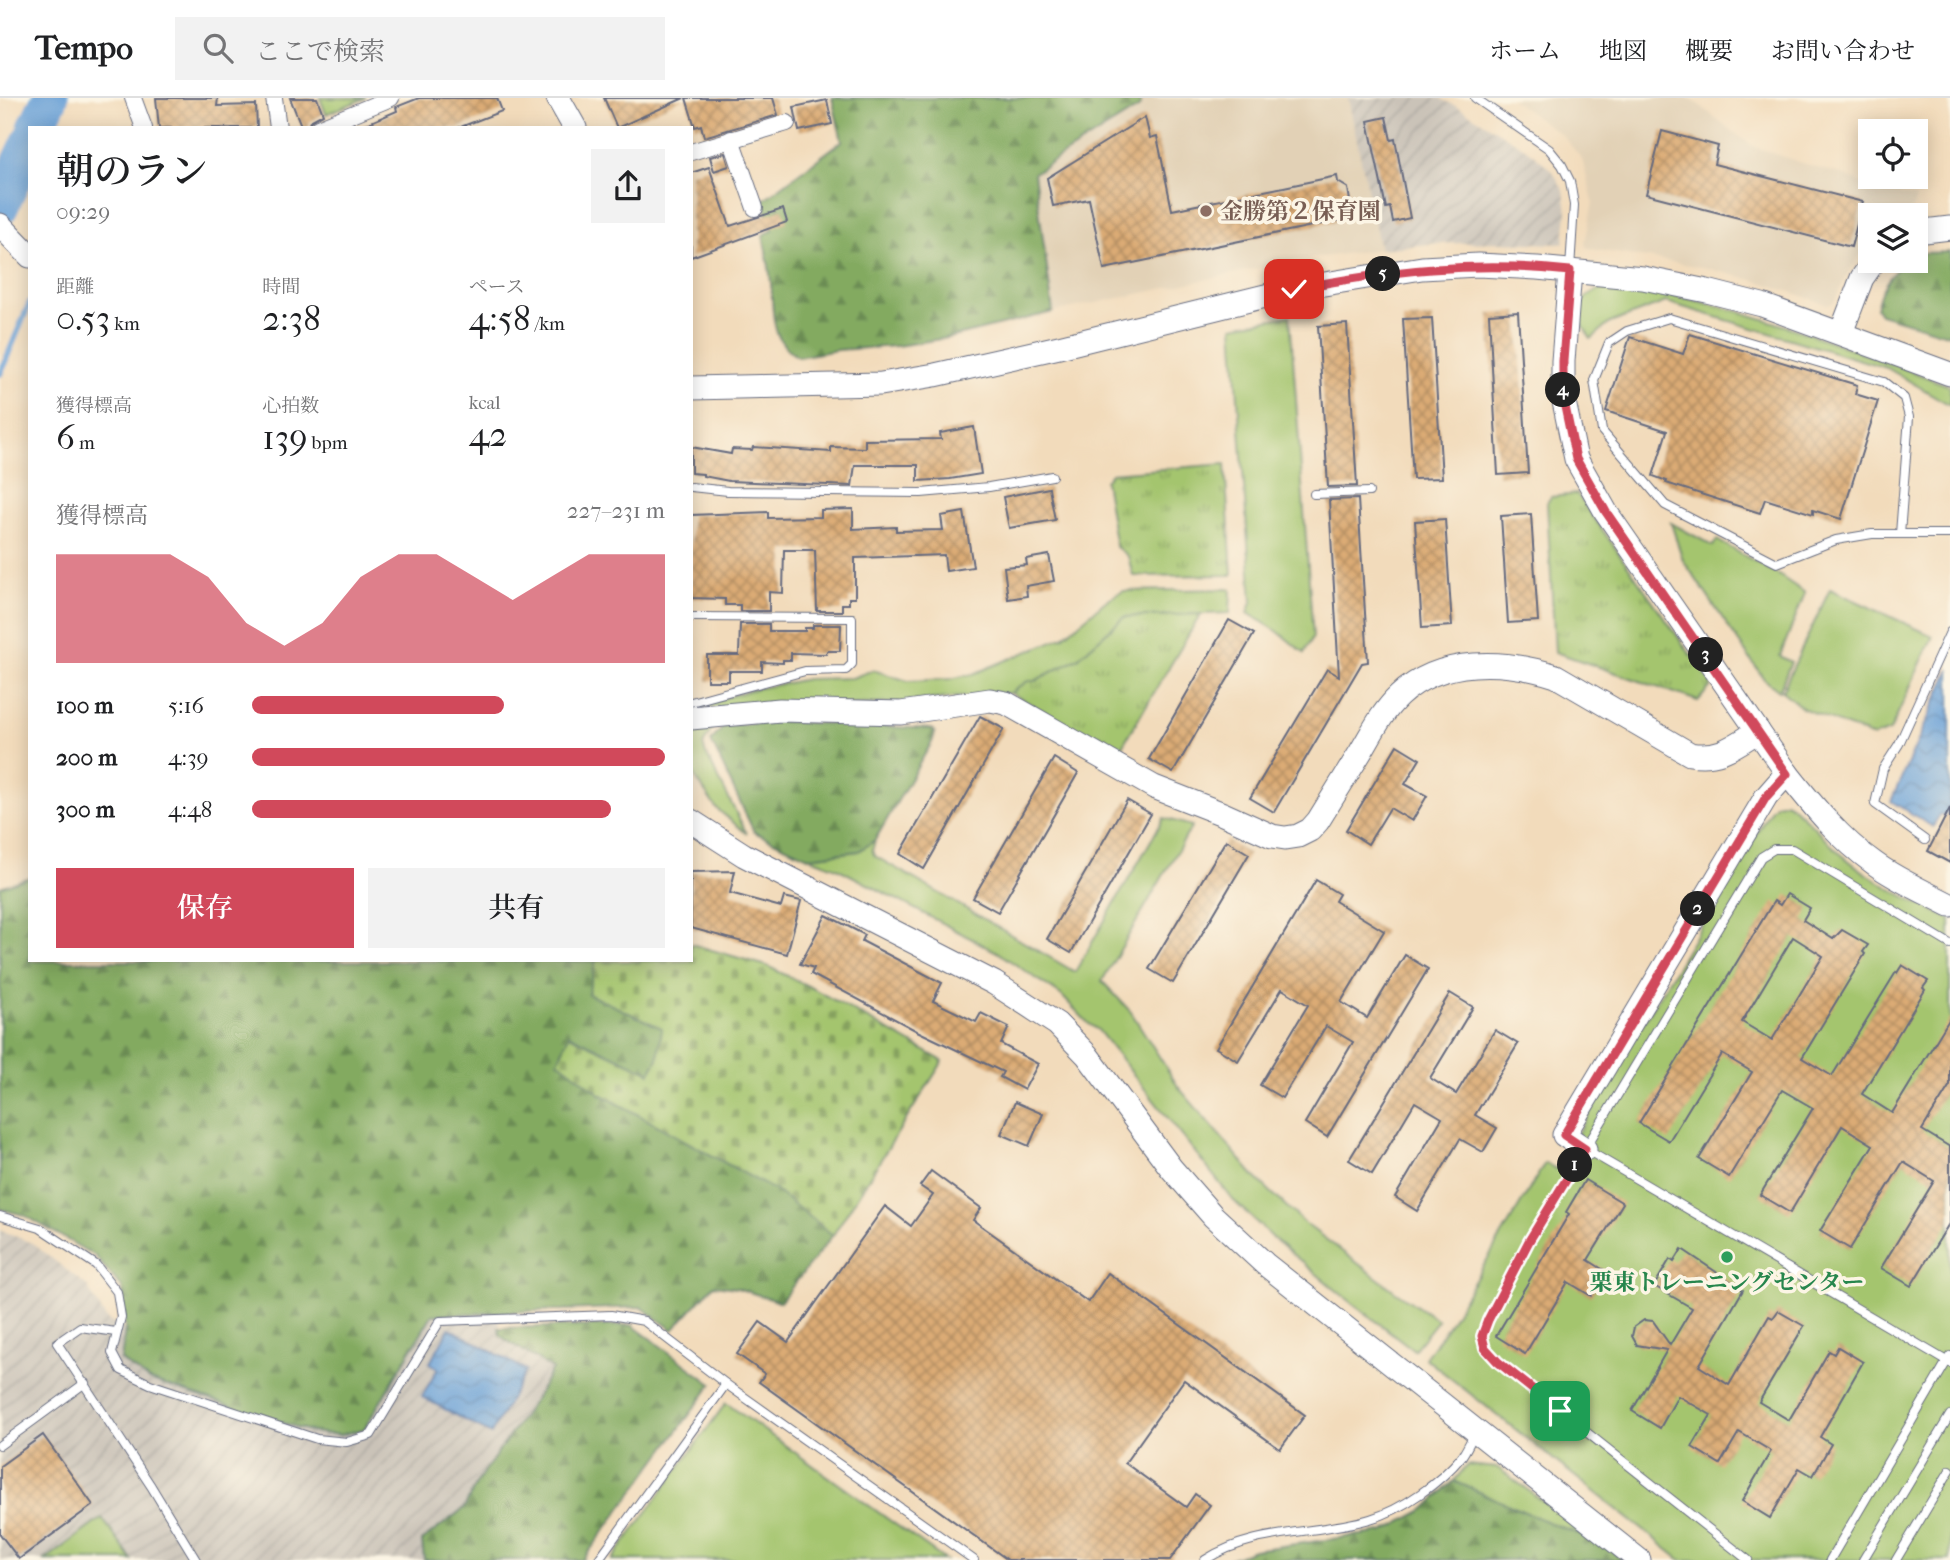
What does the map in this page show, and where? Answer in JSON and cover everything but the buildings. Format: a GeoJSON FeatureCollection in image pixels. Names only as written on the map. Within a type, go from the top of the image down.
{"type":"FeatureCollection","features":[{"type":"Feature","properties":{"kind":"street"},"geometry":{"type":"LineString","coordinates":[[133,98],[143,126]]}},
{"type":"Feature","properties":{"kind":"street"},"geometry":{"type":"LineString","coordinates":[[274,98],[278,126]]}},
{"type":"Feature","properties":{"kind":"street"},"geometry":{"type":"LineString","coordinates":[[323,126],[391,98]]}},
{"type":"Feature","properties":{"kind":"street"},"geometry":{"type":"LineString","coordinates":[[558,98],[574,126]]}},
{"type":"Feature","properties":{"kind":"street"},"geometry":{"type":"LineString","coordinates":[[693,151],[787,123]]}},
{"type":"Feature","properties":{"kind":"street"},"geometry":{"type":"LineString","coordinates":[[731,139],[755,208]]}},
{"type":"Feature","properties":{"kind":"street"},"geometry":{"type":"LineString","coordinates":[[0,225],[28,253]]}},
{"type":"Feature","properties":{"kind":"street"},"geometry":{"type":"LineString","coordinates":[[1928,231],[1950,228]]}},
{"type":"Feature","properties":{"kind":"street"},"geometry":{"type":"LineString","coordinates":[[693,388],[881,384],[935,375],[1059,347],[1294,289],[1422,268],[1478,265],[1643,278],[1707,291],[1762,306],[1950,373]]}},
{"type":"Feature","properties":{"kind":"street"},"geometry":{"type":"LineString","coordinates":[[1570,271],[1563,397],[1576,459],[1606,512],[1787,774],[1828,823],[1873,863],[1950,905]]}},
{"type":"Feature","properties":{"kind":"street"},"geometry":{"type":"LineString","coordinates":[[1840,333],[1866,273]]}},
{"type":"Feature","properties":{"kind":"street"},"geometry":{"type":"LineString","coordinates":[[693,718],[780,710],[901,713],[990,701],[1006,703],[1154,787],[1272,836],[1285,838],[1310,830],[1318,821],[1381,717],[1399,696],[1419,681],[1442,670],[1507,664],[1533,668],[1556,676],[1690,754],[1705,757],[1722,753],[1758,731]]}},
{"type":"Feature","properties":{"kind":"street"},"geometry":{"type":"LineString","coordinates":[[1585,1149],[1564,1135],[1766,797],[1787,774]]}},
{"type":"Feature","properties":{"kind":"street"},"geometry":{"type":"LineString","coordinates":[[693,822],[744,855],[994,983],[1056,1024],[1087,1055],[1171,1168],[1213,1216],[1265,1264],[1322,1312],[1639,1560]]}},
{"type":"Feature","properties":{"kind":"lane"},"geometry":{"type":"LineString","coordinates":[[1475,98],[1549,149],[1562,165],[1570,181],[1574,205],[1570,271]]}},
{"type":"Feature","properties":{"kind":"lane"},"geometry":{"type":"LineString","coordinates":[[1900,534],[1909,417],[1903,398],[1884,382],[1670,318],[1627,331],[1609,344],[1594,380],[1602,431],[1665,505],[1777,563],[1836,540],[1872,534],[1900,534],[1950,534]]}},
{"type":"Feature","properties":{"kind":"lane"},"geometry":{"type":"LineString","coordinates":[[693,487],[729,491],[920,493],[989,487],[1052,476]]}},
{"type":"Feature","properties":{"kind":"lane"},"geometry":{"type":"LineString","coordinates":[[1314,494],[1369,492]]}},
{"type":"Feature","properties":{"kind":"lane"},"geometry":{"type":"LineString","coordinates":[[693,617],[852,618],[852,664],[846,670],[805,671],[693,701]]}},
{"type":"Feature","properties":{"kind":"lane"},"geometry":{"type":"LineString","coordinates":[[1925,840],[1875,804],[1883,769],[1899,744],[1950,632]]}},
{"type":"Feature","properties":{"kind":"lane"},"geometry":{"type":"LineString","coordinates":[[1748,1560],[1498,1362],[1485,1348],[1482,1336],[1529,1241],[1761,857],[1774,849],[1792,849],[1950,944]]}},
{"type":"Feature","properties":{"kind":"lane"},"geometry":{"type":"LineString","coordinates":[[1585,1149],[1949,1360],[1830,1560]]}},
{"type":"Feature","properties":{"kind":"lane"},"geometry":{"type":"LineString","coordinates":[[0,1216],[40,1228],[96,1265],[117,1292],[121,1317],[112,1353],[121,1370],[149,1384],[317,1439],[347,1442],[371,1435],[440,1321],[611,1315],[644,1321],[726,1384],[974,1560]]}},
{"type":"Feature","properties":{"kind":"lane"},"geometry":{"type":"LineString","coordinates":[[116,1332],[80,1326],[57,1343],[196,1560]]}},
{"type":"Feature","properties":{"kind":"lane"},"geometry":{"type":"LineString","coordinates":[[0,1444],[85,1383]]}},
{"type":"Feature","properties":{"kind":"lane"},"geometry":{"type":"LineString","coordinates":[[598,1560],[726,1384]]}},
{"type":"Feature","properties":{"kind":"lane"},"geometry":{"type":"LineString","coordinates":[[1863,1560],[1950,1415]]}},
{"type":"Feature","properties":{"kind":"lane"},"geometry":{"type":"LineString","coordinates":[[1205,1560],[1225,1547],[1261,1536],[1371,1519],[1403,1505],[1425,1491],[1462,1455],[1475,1432]]}},
{"type":"Feature","properties":{"kind":"lane"},"geometry":{"type":"LineString","coordinates":[[1896,1560],[1950,1470]]}},
{"type":"Feature","properties":{"kind":"shaded area","name":"金勝第２保育園"},"geometry":{"type":"Polygon","coordinates":[[[1140,98],[1348,98],[1380,249],[1293,261],[1053,312],[1034,173],[1140,106],[1140,98]]]}},
{"type":"Feature","properties":{"kind":"shaded area"},"geometry":{"type":"Polygon","coordinates":[[[1348,98],[1439,98],[1462,109],[1531,152],[1552,170],[1564,191],[1567,212],[1564,242],[1429,244],[1380,249],[1348,98]]]}},
{"type":"Feature","properties":{"kind":"shaded area"},"geometry":{"type":"Polygon","coordinates":[[[1690,98],[1752,146],[1858,181],[1858,189],[1877,189],[1916,198],[1914,203],[1858,203],[1858,258],[1834,302],[1829,305],[1761,282],[1702,267],[1592,249],[1586,247],[1585,243],[1593,202],[1582,159],[1562,135],[1512,100],[1690,98]]]}},
{"type":"Feature","properties":{"kind":"shaded area"},"geometry":{"type":"Polygon","coordinates":[[[0,1230],[32,1243],[86,1285],[107,1320],[125,1330],[121,1360],[364,1429],[432,1315],[499,1313],[500,1336],[552,1368],[537,1396],[478,1481],[464,1508],[422,1541],[424,1560],[0,1560],[0,1230]]]}},
{"type":"Feature","properties":{"kind":"green space"},"geometry":{"type":"Polygon","coordinates":[[[320,98],[366,98],[326,114],[320,98]]]}},
{"type":"Feature","properties":{"kind":"green space"},"geometry":{"type":"Polygon","coordinates":[[[832,98],[1140,98],[1141,106],[1034,173],[1053,312],[953,337],[798,357],[782,342],[775,325],[763,235],[773,230],[763,200],[842,141],[832,98]]]}},
{"type":"Feature","properties":{"kind":"green space"},"geometry":{"type":"Polygon","coordinates":[[[1950,252],[1950,335],[1880,314],[1876,308],[1885,285],[1893,273],[1928,273],[1928,253],[1950,252]]]}},
{"type":"Feature","properties":{"kind":"green space"},"geometry":{"type":"Polygon","coordinates":[[[1612,287],[1698,301],[1784,325],[1950,386],[1950,405],[1887,368],[1666,302],[1610,323],[1591,339],[1577,316],[1579,309],[1588,295],[1612,287]]]}},
{"type":"Feature","properties":{"kind":"green space"},"geometry":{"type":"Polygon","coordinates":[[[1290,316],[1313,637],[1304,653],[1277,631],[1248,613],[1252,602],[1233,326],[1290,316]]]}},
{"type":"Feature","properties":{"kind":"green space"},"geometry":{"type":"Polygon","coordinates":[[[1225,464],[1232,575],[1133,576],[1128,556],[1116,547],[1105,481],[1111,473],[1225,464]]]}},
{"type":"Feature","properties":{"kind":"green space"},"geometry":{"type":"Polygon","coordinates":[[[1577,494],[1712,685],[1698,701],[1555,652],[1547,503],[1551,497],[1577,494]]]}},
{"type":"Feature","properties":{"kind":"green space"},"geometry":{"type":"Polygon","coordinates":[[[1671,523],[1713,546],[1717,540],[1805,593],[1780,656],[1791,662],[1779,691],[1764,679],[1683,560],[1671,523]]]}},
{"type":"Feature","properties":{"kind":"green space"},"geometry":{"type":"Polygon","coordinates":[[[1231,589],[1230,613],[1124,617],[1078,658],[1035,681],[1028,681],[1011,693],[877,704],[693,708],[754,689],[807,679],[852,678],[873,670],[908,681],[950,679],[973,674],[1063,637],[1108,599],[1123,591],[1231,589]]]}},
{"type":"Feature","properties":{"kind":"green space"},"geometry":{"type":"Polygon","coordinates":[[[1830,589],[1933,636],[1890,731],[1873,737],[1802,708],[1782,691],[1830,589]]]}},
{"type":"Feature","properties":{"kind":"green space"},"geometry":{"type":"Polygon","coordinates":[[[1201,614],[1118,753],[1011,693],[1028,681],[1035,681],[1078,658],[1124,617],[1201,614]]]}},
{"type":"Feature","properties":{"kind":"green space"},"geometry":{"type":"Polygon","coordinates":[[[777,721],[932,729],[935,733],[875,840],[859,851],[808,857],[754,832],[711,741],[724,726],[777,721]]]}},
{"type":"Feature","properties":{"kind":"green space"},"geometry":{"type":"Polygon","coordinates":[[[712,729],[703,745],[705,752],[747,834],[716,808],[695,777],[693,732],[712,729]]]}},
{"type":"Feature","properties":{"kind":"green space","name":"栗東トレーニングセンター"},"geometry":{"type":"Polygon","coordinates":[[[1785,802],[1797,810],[1841,854],[1866,873],[1907,898],[1950,919],[1950,1560],[1681,1560],[1425,1358],[1447,1327],[1545,1163],[1556,1169],[1771,809],[1776,804],[1785,802]]]}},
{"type":"Feature","properties":{"kind":"green space"},"geometry":{"type":"Polygon","coordinates":[[[1164,818],[1192,826],[1102,981],[1131,1012],[1179,1088],[1256,1178],[1303,1222],[1438,1320],[1414,1350],[1273,1238],[1233,1200],[1098,1030],[1061,995],[997,952],[837,868],[808,857],[859,851],[875,840],[872,851],[875,856],[1075,972],[1164,818]]]}},
{"type":"Feature","properties":{"kind":"green space"},"geometry":{"type":"Polygon","coordinates":[[[28,878],[28,962],[596,962],[588,994],[662,1028],[658,1059],[650,1073],[570,1035],[599,1093],[778,1192],[833,1235],[780,1302],[737,1288],[714,1285],[673,1330],[641,1307],[432,1315],[364,1429],[340,1435],[312,1432],[149,1380],[121,1360],[125,1330],[122,1288],[95,1256],[24,1215],[0,1209],[0,887],[28,878]]]}},
{"type":"Feature","properties":{"kind":"green space"},"geometry":{"type":"Polygon","coordinates":[[[693,945],[767,966],[943,1061],[833,1235],[778,1192],[599,1093],[558,1061],[569,1035],[650,1073],[658,1059],[662,1028],[588,994],[596,962],[693,962],[693,945]]]}},
{"type":"Feature","properties":{"kind":"green space"},"geometry":{"type":"Polygon","coordinates":[[[632,1325],[712,1384],[583,1560],[424,1560],[422,1541],[464,1508],[478,1481],[537,1396],[552,1369],[500,1336],[499,1328],[632,1325]]]}},
{"type":"Feature","properties":{"kind":"green space"},"geometry":{"type":"Polygon","coordinates":[[[726,1403],[945,1560],[612,1560],[726,1403]]]}},
{"type":"Feature","properties":{"kind":"green space"},"geometry":{"type":"Polygon","coordinates":[[[1467,1465],[1498,1468],[1623,1560],[1227,1560],[1254,1550],[1383,1532],[1424,1510],[1467,1465]]]}},
{"type":"Feature","properties":{"kind":"green space"},"geometry":{"type":"Polygon","coordinates":[[[1454,1481],[1600,1542],[1623,1560],[1227,1560],[1254,1550],[1383,1532],[1424,1510],[1454,1481]]]}},
{"type":"Feature","properties":{"kind":"green space"},"geometry":{"type":"Polygon","coordinates":[[[102,1518],[132,1560],[45,1560],[102,1518]]]}},
{"type":"Feature","properties":{"kind":"water"},"geometry":{"type":"Polygon","coordinates":[[[1950,669],[1950,819],[1940,814],[1933,827],[1891,801],[1950,669]]]}},
{"type":"Feature","properties":{"kind":"water"},"geometry":{"type":"Polygon","coordinates":[[[449,1328],[526,1370],[491,1434],[422,1397],[438,1368],[430,1363],[449,1328]]]}},
{"type":"Feature","properties":{"kind":"waterway"},"geometry":{"type":"LineString","coordinates":[[37,126],[50,98]]}},
{"type":"Feature","properties":{"kind":"waterway"},"geometry":{"type":"LineString","coordinates":[[0,207],[28,146]]}},
{"type":"Feature","properties":{"kind":"waterway"},"geometry":{"type":"LineString","coordinates":[[0,374],[28,307]]}},
{"type":"Feature","properties":{"kind":"place","name":"金勝第２保育園"},"geometry":{"type":"Point","coordinates":[1206,211]}},
{"type":"Feature","properties":{"kind":"place","name":"栗東トレーニングセンター"},"geometry":{"type":"Point","coordinates":[1727,1257]}},
{"type":"Feature","properties":{"kind":"route"},"geometry":{"type":"LineString","coordinates":[[1294,289],[1422,268],[1478,265],[1570,271],[1563,397],[1576,459],[1606,512],[1787,774],[1766,797],[1564,1135],[1585,1149],[1529,1241],[1482,1336],[1485,1348],[1498,1362],[1560,1411]]}}]}
